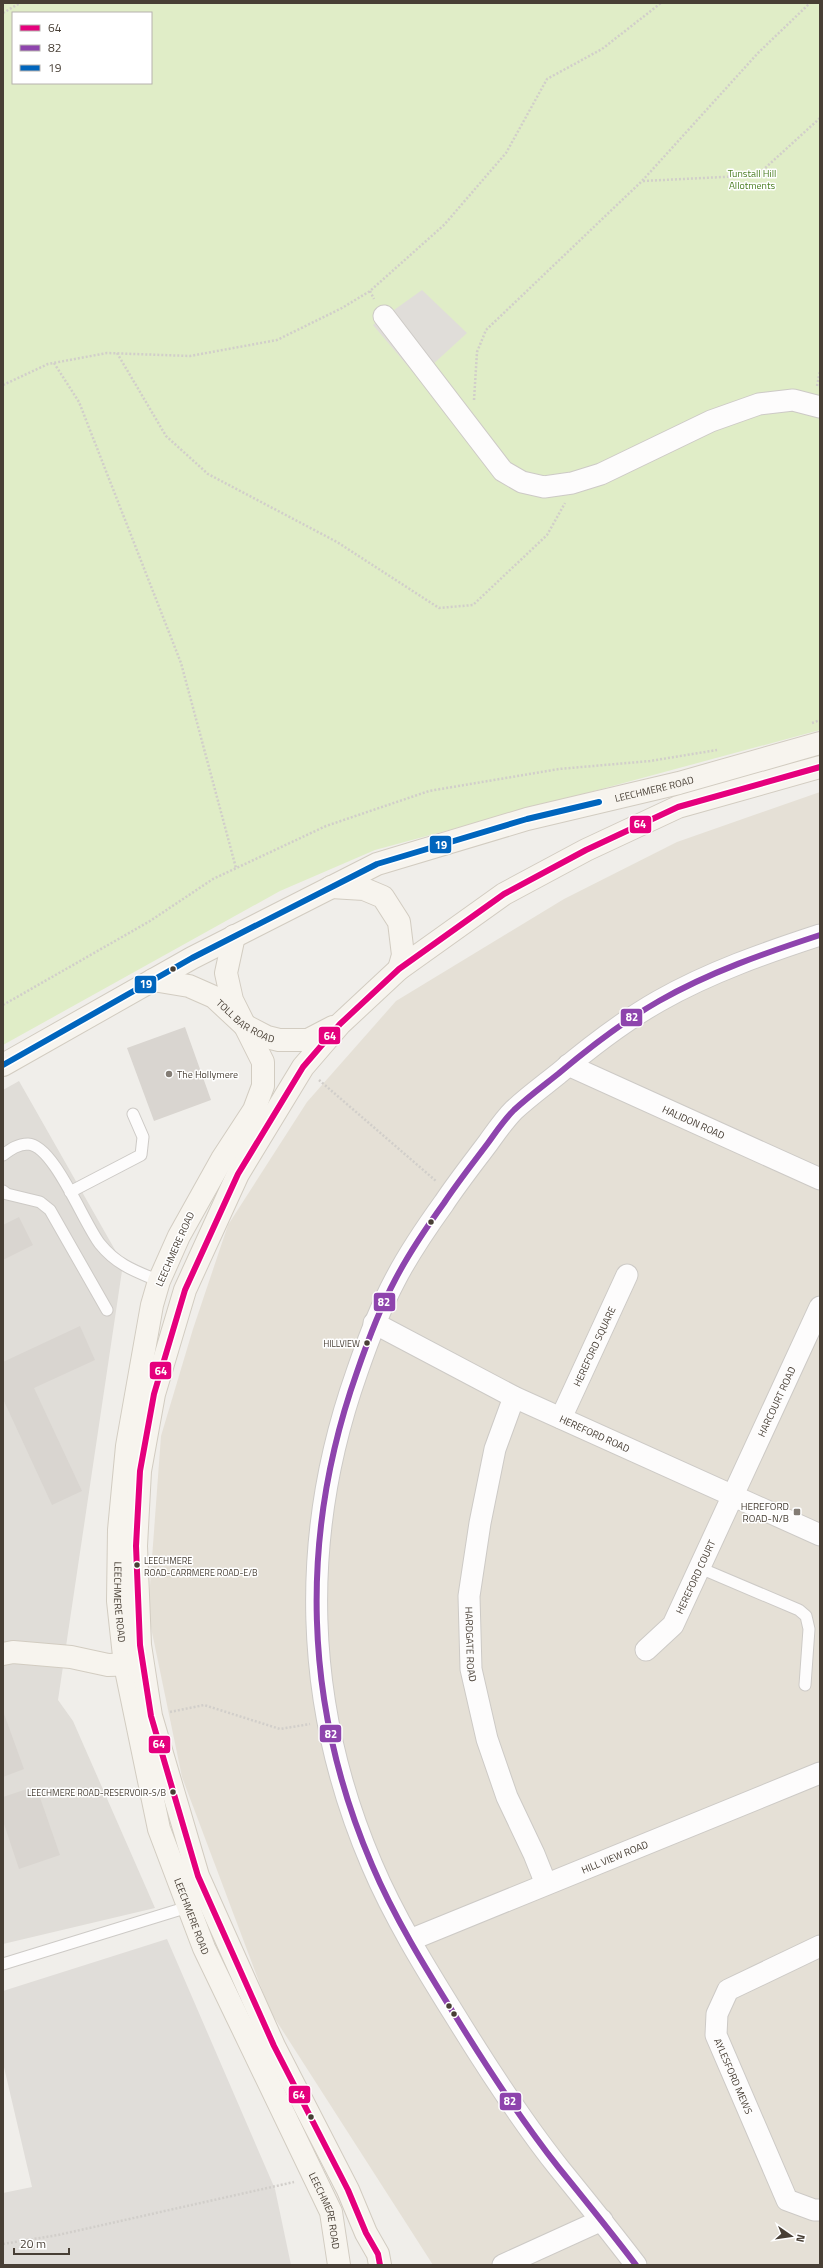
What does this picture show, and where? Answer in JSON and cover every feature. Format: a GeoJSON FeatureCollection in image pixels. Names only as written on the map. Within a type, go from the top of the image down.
{"type":"FeatureCollection","features":[{"type":"Feature","properties":{"kind":"street"},"geometry":{"type":"LineString","coordinates":[[384,316],[503,471],[522,482],[544,487],[577,482],[601,474],[711,421],[759,404],[793,400],[820,407]]}},
{"type":"Feature","properties":{"kind":"street","name":"LEECHMERE ROAD"},"geometry":{"type":"LineString","coordinates":[[153,980],[234,936],[377,864],[527,819],[679,783],[820,742]]}},
{"type":"Feature","properties":{"kind":"street","name":"LEECHMERE ROAD"},"geometry":{"type":"LineString","coordinates":[[339,2265],[332,2212],[204,1948],[159,1829],[133,1655],[136,1546],[140,1471],[154,1394],[185,1290],[238,1174],[304,1067],[340,1024],[400,969],[504,894],[586,850],[678,807],[820,767]]}},
{"type":"Feature","properties":{"kind":"street"},"geometry":{"type":"LineString","coordinates":[[330,887],[364,889],[383,897],[399,922],[403,955],[400,969]]}},
{"type":"Feature","properties":{"kind":"street"},"geometry":{"type":"LineString","coordinates":[[636,2265],[558,2166],[496,2081],[434,1983],[372,1866],[350,1806],[333,1751],[317,1638],[316,1582],[320,1530],[328,1471],[342,1416],[374,1322],[395,1280],[421,1236],[450,1193],[510,1113],[606,1034],[660,1000],[765,953],[820,935]]}},
{"type":"Feature","properties":{"kind":"street","name":"LEECHMERE ROAD"},"geometry":{"type":"LineString","coordinates":[[234,936],[226,973],[232,1000],[263,1062],[263,1086],[254,1110],[195,1205],[159,1281],[152,1306],[139,1370],[126,1454],[119,1530],[118,1601],[198,1876],[274,2046],[348,2190],[366,2233],[378,2254],[380,2265]]}},
{"type":"Feature","properties":{"kind":"street"},"geometry":{"type":"LineString","coordinates":[[3,1065],[153,980]]}},
{"type":"Feature","properties":{"kind":"street","name":"TOLL BAR ROAD"},"geometry":{"type":"LineString","coordinates":[[153,980],[189,986],[214,997],[244,1025],[267,1037],[279,1040],[308,1040],[340,1024]]}},
{"type":"Feature","properties":{"kind":"street","name":"HALIDON ROAD"},"geometry":{"type":"LineString","coordinates":[[568,1065],[820,1179]]}},
{"type":"Feature","properties":{"kind":"street","name":"HEREFORD SQUARE"},"geometry":{"type":"LineString","coordinates":[[561,1418],[627,1275]]}},
{"type":"Feature","properties":{"kind":"street","name":"HARCOURT ROAD"},"geometry":{"type":"LineString","coordinates":[[734,1496],[820,1307]]}},
{"type":"Feature","properties":{"kind":"street","name":"HEREFORD ROAD"},"geometry":{"type":"LineString","coordinates":[[374,1322],[514,1397],[820,1535]]}},
{"type":"Feature","properties":{"kind":"street","name":"HARDGATE ROAD"},"geometry":{"type":"LineString","coordinates":[[514,1397],[495,1449],[480,1523],[469,1596],[471,1670],[487,1739],[507,1798],[534,1854],[546,1884]]}},
{"type":"Feature","properties":{"kind":"street","name":"HEREFORD COURT"},"geometry":{"type":"LineString","coordinates":[[646,1650],[673,1625],[734,1496]]}},
{"type":"Feature","properties":{"kind":"street"},"geometry":{"type":"LineString","coordinates":[[3,1654],[13,1652],[71,1657],[97,1664],[133,1655]]}},
{"type":"Feature","properties":{"kind":"street","name":"HILL VIEW ROAD"},"geometry":{"type":"LineString","coordinates":[[410,1940],[820,1773]]}},
{"type":"Feature","properties":{"kind":"street","name":"AYLESFORD MEWS"},"geometry":{"type":"LineString","coordinates":[[820,1946],[728,1990],[717,2014],[716,2035],[787,2200],[814,2210],[820,2210]]}},
{"type":"Feature","properties":{"kind":"street"},"geometry":{"type":"LineString","coordinates":[[502,2265],[602,2220]]}},
{"type":"Feature","properties":{"kind":"lane"},"geometry":{"type":"LineString","coordinates":[[70,1192],[141,1156],[143,1137],[133,1114]]}},
{"type":"Feature","properties":{"kind":"lane"},"geometry":{"type":"LineString","coordinates":[[3,1154],[14,1146],[29,1144],[44,1152],[70,1192],[100,1244],[121,1266],[159,1281]]}},
{"type":"Feature","properties":{"kind":"lane"},"geometry":{"type":"LineString","coordinates":[[3,1191],[7,1194],[40,1202],[50,1210],[107,1310]]}},
{"type":"Feature","properties":{"kind":"lane"},"geometry":{"type":"LineString","coordinates":[[700,1568],[799,1610],[806,1616],[809,1629],[805,1685]]}},
{"type":"Feature","properties":{"kind":"lane"},"geometry":{"type":"LineString","coordinates":[[3,1964],[188,1908]]}},
{"type":"Feature","properties":{"kind":"path"},"geometry":{"type":"LineString","coordinates":[[3,13],[20,3]]}},
{"type":"Feature","properties":{"kind":"path"},"geometry":{"type":"LineString","coordinates":[[3,385],[54,363],[107,353],[190,356],[276,340],[342,308],[370,291],[444,225],[506,153],[547,79],[602,49],[661,3]]}},
{"type":"Feature","properties":{"kind":"path"},"geometry":{"type":"LineString","coordinates":[[474,403],[477,352],[486,330],[642,181],[758,53],[810,3]]}},
{"type":"Feature","properties":{"kind":"path"},"geometry":{"type":"LineString","coordinates":[[642,181],[743,176],[763,170],[820,118]]}},
{"type":"Feature","properties":{"kind":"path"},"geometry":{"type":"LineString","coordinates":[[117,353],[166,436],[208,474],[337,542],[439,608],[473,605],[547,535],[577,482]]}},
{"type":"Feature","properties":{"kind":"path"},"geometry":{"type":"LineString","coordinates":[[54,363],[79,402],[181,663],[236,868]]}},
{"type":"Feature","properties":{"kind":"path"},"geometry":{"type":"LineString","coordinates":[[3,1005],[150,921],[213,879],[326,826],[429,791],[559,769],[650,761],[724,748]]}},
{"type":"Feature","properties":{"kind":"path"},"geometry":{"type":"LineString","coordinates":[[304,1067],[450,1193]]}},
{"type":"Feature","properties":{"kind":"path"},"geometry":{"type":"LineString","coordinates":[[151,1716],[204,1705],[280,1729],[328,1720]]}},
{"type":"Feature","properties":{"kind":"path"},"geometry":{"type":"LineString","coordinates":[[3,2244],[81,2230],[248,2193],[314,2175]]}},
{"type":"Feature","properties":{"kind":"shaded area"},"geometry":{"type":"Polygon","coordinates":[[[422,290],[467,333],[418,378],[373,325],[422,290]]]}},
{"type":"Feature","properties":{"kind":"shaded area"},"geometry":{"type":"Polygon","coordinates":[[[820,792],[820,2265],[433,2265],[270,2011],[182,1777],[148,1613],[161,1436],[193,1329],[228,1225],[307,1102],[396,1001],[564,899],[677,842],[820,792]]]}},
{"type":"Feature","properties":{"kind":"shaded area"},"geometry":{"type":"Polygon","coordinates":[[[19,1081],[123,1264],[58,1700],[73,1721],[155,1908],[3,1944],[3,1090],[19,1081]]]}},
{"type":"Feature","properties":{"kind":"shaded area"},"geometry":{"type":"Polygon","coordinates":[[[167,1939],[275,2189],[291,2265],[3,2265],[3,2193],[32,2187],[3,2063],[3,1991],[167,1939]]]}},
{"type":"Feature","properties":{"kind":"green space","name":"Tunstall Hill Allotments"},"geometry":{"type":"Polygon","coordinates":[[[3,3],[820,3],[820,730],[375,850],[280,891],[3,1045],[3,3]]]}},
{"type":"Feature","properties":{"kind":"building","name":"The Hollymere"},"geometry":{"type":"Polygon","coordinates":[[[185,1027],[211,1100],[154,1121],[127,1048],[185,1027]]]}},
{"type":"Feature","properties":{"kind":"building"},"geometry":{"type":"Polygon","coordinates":[[[19,1217],[33,1245],[3,1260],[3,1225],[19,1217]]]}},
{"type":"Feature","properties":{"kind":"building"},"geometry":{"type":"Polygon","coordinates":[[[80,1326],[95,1360],[34,1388],[82,1491],[52,1505],[3,1399],[3,1362],[80,1326]]]}},
{"type":"Feature","properties":{"kind":"building"},"geometry":{"type":"Polygon","coordinates":[[[3,1711],[24,1769],[3,1777],[3,1711]]]}},
{"type":"Feature","properties":{"kind":"building"},"geometry":{"type":"Polygon","coordinates":[[[36,1786],[60,1855],[19,1869],[3,1821],[3,1797],[36,1786]]]}},
{"type":"Feature","properties":{"kind":"transit line","name":"64"},"geometry":{"type":"LineString","coordinates":[[380,2265],[378,2254],[366,2233],[348,2190],[274,2046],[198,1876],[151,1716],[140,1645],[136,1546],[140,1471],[154,1394],[185,1290],[238,1174],[303,1067],[340,1024],[399,969],[504,894],[586,850],[678,807],[820,767]]}},
{"type":"Feature","properties":{"kind":"transit line","name":"19"},"geometry":{"type":"LineString","coordinates":[[3,1065],[192,958],[377,864],[527,819],[599,802]]}},
{"type":"Feature","properties":{"kind":"transit line","name":"82"},"geometry":{"type":"LineString","coordinates":[[636,2265],[545,2150],[518,2113],[445,1999],[411,1942],[390,1904],[372,1865],[349,1804],[332,1743],[322,1682],[317,1620],[318,1558],[325,1496],[338,1434],[357,1372],[374,1325],[389,1291],[418,1241],[460,1180],[510,1114],[530,1096],[619,1026],[659,1001],[718,972],[758,956],[820,935]]}},
{"type":"Feature","properties":{"kind":"place","name":"The Hollymere"},"geometry":{"type":"Point","coordinates":[169,1074]}},
{"type":"Feature","properties":{"kind":"place","name":"HILLVIEW"},"geometry":{"type":"Point","coordinates":[367,1343]}},
{"type":"Feature","properties":{"kind":"place","name":"HEREFORD ROAD-N/B"},"geometry":{"type":"Point","coordinates":[797,1512]}},
{"type":"Feature","properties":{"kind":"place","name":"LEECHMERE ROAD-CARRMERE ROAD-E/B"},"geometry":{"type":"Point","coordinates":[137,1565]}},
{"type":"Feature","properties":{"kind":"place","name":"LEECHMERE ROAD-RESERVOIR-S/B"},"geometry":{"type":"Point","coordinates":[173,1792]}}]}
